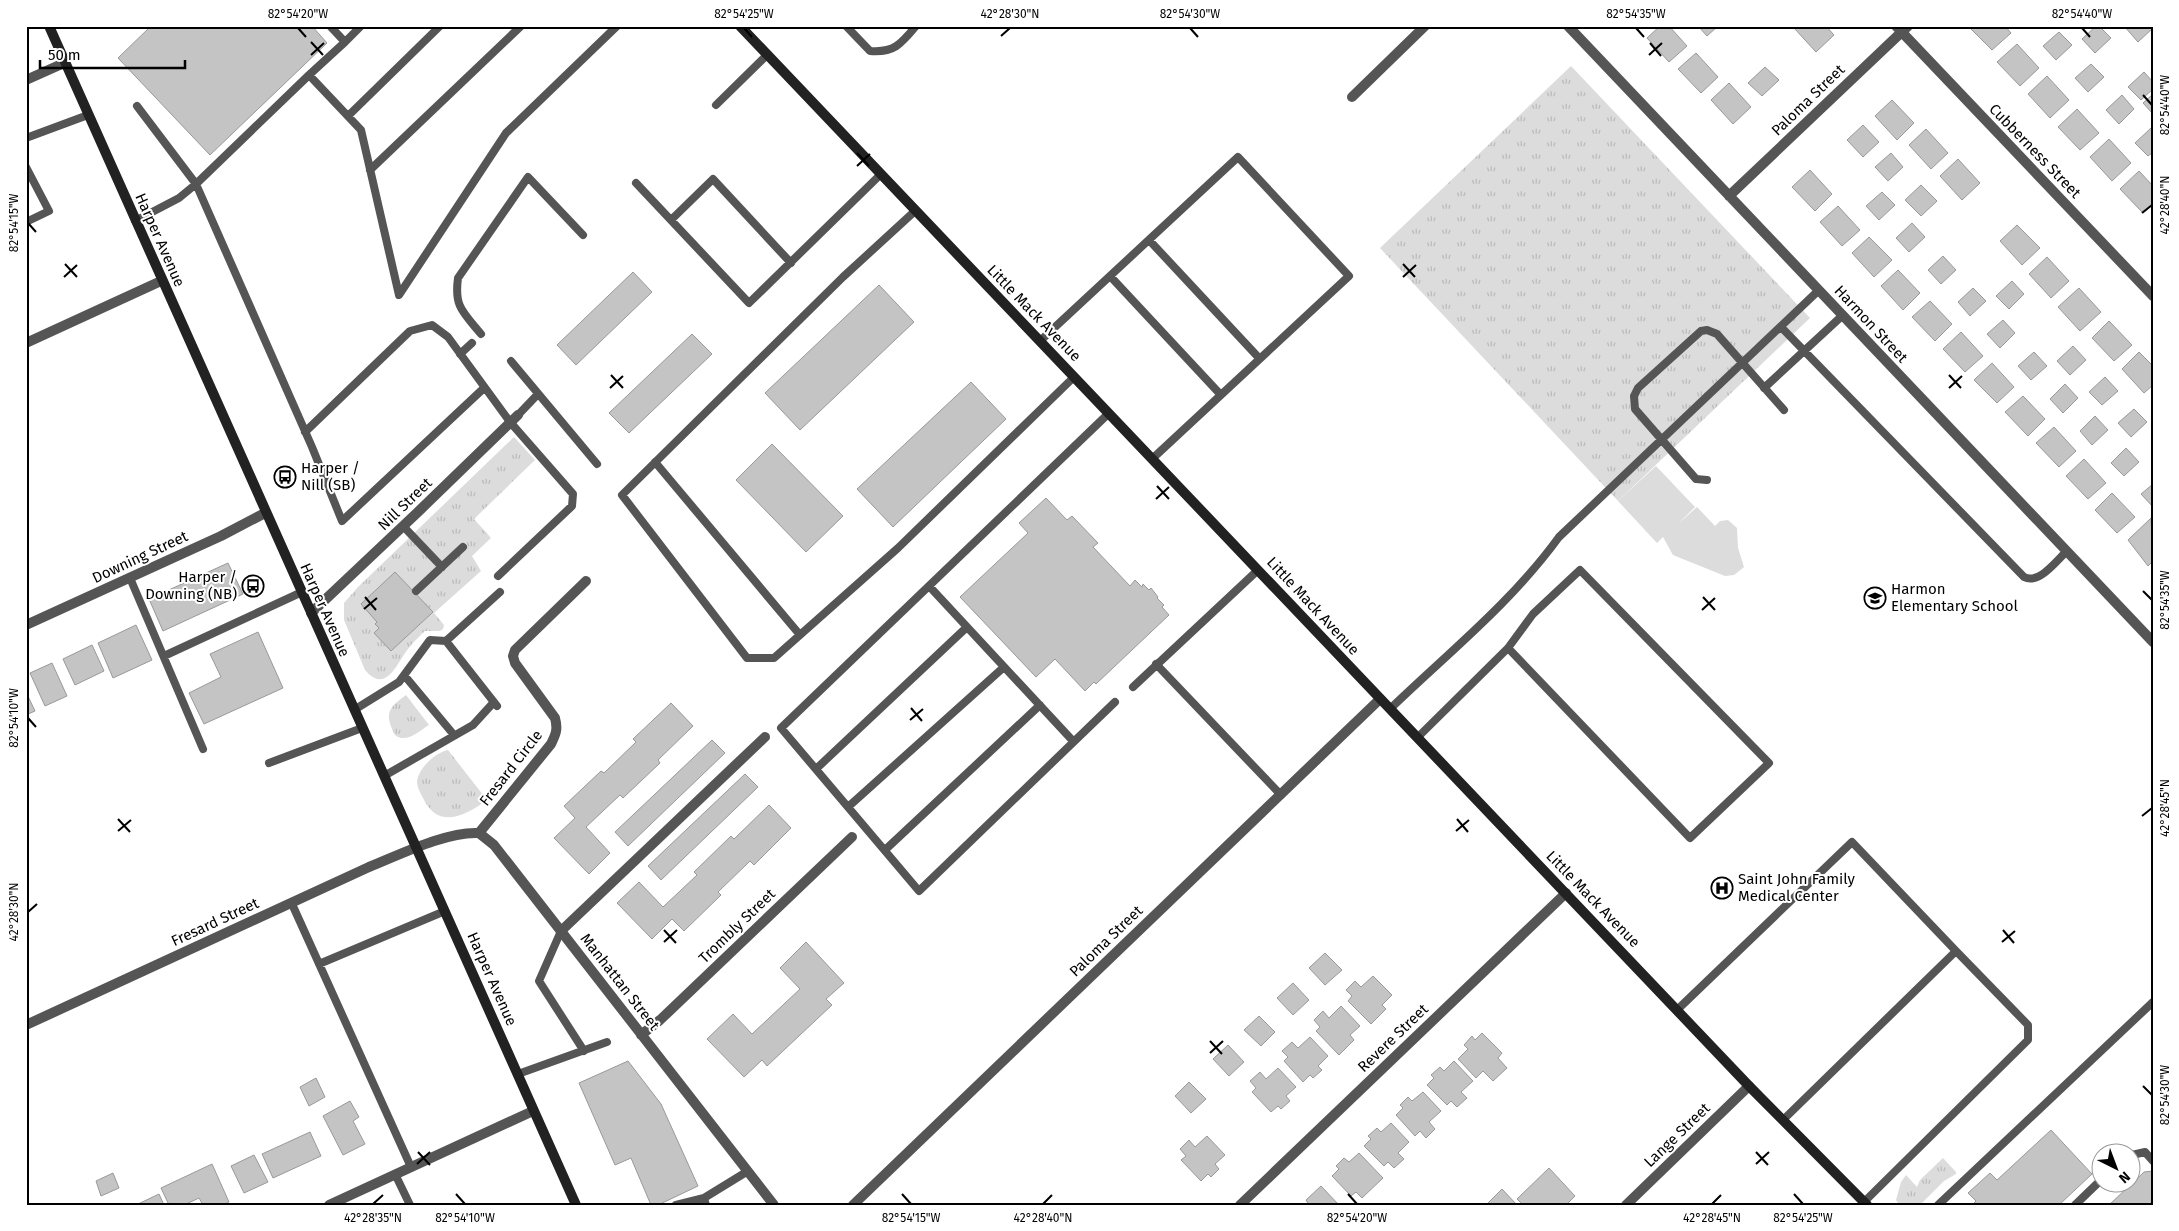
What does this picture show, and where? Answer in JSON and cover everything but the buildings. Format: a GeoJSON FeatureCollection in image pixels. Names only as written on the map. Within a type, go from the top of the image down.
{"type":"FeatureCollection","features":[{"type":"Feature","properties":{"kind":"main road","name":"Harper Avenue"},"geometry":{"type":"LineString","coordinates":[[49,26],[161,281],[576,1205]]}},
{"type":"Feature","properties":{"kind":"main road","name":"Little Mack Avenue"},"geometry":{"type":"LineString","coordinates":[[740,26],[1749,1086],[1866,1203]]}},
{"type":"Feature","properties":{"kind":"street"},"geometry":{"type":"LineString","coordinates":[[1352,96],[1425,26]]}},
{"type":"Feature","properties":{"kind":"street","name":"Harmon Street"},"geometry":{"type":"LineString","coordinates":[[1568,26],[2153,642]]}},
{"type":"Feature","properties":{"kind":"street","name":"Paloma Street"},"geometry":{"type":"LineString","coordinates":[[1729,196],[1902,28]]}},
{"type":"Feature","properties":{"kind":"street","name":"Cubberness Street"},"geometry":{"type":"LineString","coordinates":[[1902,28],[2153,296]]}},
{"type":"Feature","properties":{"kind":"street"},"geometry":{"type":"LineString","coordinates":[[26,80],[64,63]]}},
{"type":"Feature","properties":{"kind":"street"},"geometry":{"type":"LineString","coordinates":[[26,343],[161,281]]}},
{"type":"Feature","properties":{"kind":"street","name":"Nill Street"},"geometry":{"type":"LineString","coordinates":[[311,613],[514,418]]}},
{"type":"Feature","properties":{"kind":"street","name":"Downing Street"},"geometry":{"type":"LineString","coordinates":[[26,625],[130,578],[265,513]]}},
{"type":"Feature","properties":{"kind":"street","name":"Fresard Circle"},"geometry":{"type":"LineString","coordinates":[[478,832],[551,744],[557,733],[555,718],[515,662],[515,650],[586,581]]}},
{"type":"Feature","properties":{"kind":"street","name":"Paloma Street"},"geometry":{"type":"LineString","coordinates":[[853,1205],[1380,699]]}},
{"type":"Feature","properties":{"kind":"street"},"geometry":{"type":"LineString","coordinates":[[561,931],[765,737]]}},
{"type":"Feature","properties":{"kind":"street"},"geometry":{"type":"LineString","coordinates":[[416,848],[456,835],[478,832]]}},
{"type":"Feature","properties":{"kind":"street","name":"Manhattan Street"},"geometry":{"type":"LineString","coordinates":[[478,832],[494,845],[774,1205]]}},
{"type":"Feature","properties":{"kind":"street","name":"Trombly Street"},"geometry":{"type":"LineString","coordinates":[[641,1035],[660,1020],[852,837]]}},
{"type":"Feature","properties":{"kind":"street","name":"Fresard Street"},"geometry":{"type":"LineString","coordinates":[[26,1025],[369,867],[416,848]]}},
{"type":"Feature","properties":{"kind":"street","name":"Revere Street"},"geometry":{"type":"LineString","coordinates":[[1240,1205],[1566,893]]}},
{"type":"Feature","properties":{"kind":"street","name":"Lange Street"},"geometry":{"type":"LineString","coordinates":[[1626,1205],[1749,1086]]}},
{"type":"Feature","properties":{"kind":"street"},"geometry":{"type":"LineString","coordinates":[[329,1205],[533,1111]]}},
{"type":"Feature","properties":{"kind":"lane"},"geometry":{"type":"LineString","coordinates":[[330,26],[345,42]]}},
{"type":"Feature","properties":{"kind":"lane"},"geometry":{"type":"LineString","coordinates":[[135,221],[179,198],[196,184],[361,26]]}},
{"type":"Feature","properties":{"kind":"lane"},"geometry":{"type":"LineString","coordinates":[[348,116],[440,26]]}},
{"type":"Feature","properties":{"kind":"lane"},"geometry":{"type":"LineString","coordinates":[[370,170],[521,26]]}},
{"type":"Feature","properties":{"kind":"lane"},"geometry":{"type":"LineString","coordinates":[[309,75],[361,130],[399,295],[506,133],[617,26]]}},
{"type":"Feature","properties":{"kind":"lane"},"geometry":{"type":"LineString","coordinates":[[846,26],[870,51],[886,52],[904,41],[916,26]]}},
{"type":"Feature","properties":{"kind":"lane"},"geometry":{"type":"LineString","coordinates":[[716,104],[767,55]]}},
{"type":"Feature","properties":{"kind":"lane"},"geometry":{"type":"LineString","coordinates":[[137,106],[196,184],[342,521],[484,388]]}},
{"type":"Feature","properties":{"kind":"lane"},"geometry":{"type":"LineString","coordinates":[[26,138],[88,115]]}},
{"type":"Feature","properties":{"kind":"lane"},"geometry":{"type":"LineString","coordinates":[[1040,341],[1238,157],[1348,276],[1152,459]]}},
{"type":"Feature","properties":{"kind":"lane"},"geometry":{"type":"LineString","coordinates":[[26,167],[49,211],[26,222]]}},
{"type":"Feature","properties":{"kind":"lane"},"geometry":{"type":"LineString","coordinates":[[636,183],[750,303],[881,174]]}},
{"type":"Feature","properties":{"kind":"lane"},"geometry":{"type":"LineString","coordinates":[[481,334],[462,311],[456,295],[458,278],[528,177],[583,235]]}},
{"type":"Feature","properties":{"kind":"lane"},"geometry":{"type":"LineString","coordinates":[[671,220],[713,180],[790,263]]}},
{"type":"Feature","properties":{"kind":"lane"},"geometry":{"type":"LineString","coordinates":[[915,211],[843,277],[622,495],[747,658],[774,658],[898,548],[1074,377]]}},
{"type":"Feature","properties":{"kind":"lane"},"geometry":{"type":"LineString","coordinates":[[1149,240],[1259,358]]}},
{"type":"Feature","properties":{"kind":"lane"},"geometry":{"type":"LineString","coordinates":[[1110,276],[1220,394]]}},
{"type":"Feature","properties":{"kind":"lane"},"geometry":{"type":"LineString","coordinates":[[1390,709],[1496,611],[1538,566],[1559,537],[1819,290]]}},
{"type":"Feature","properties":{"kind":"lane"},"geometry":{"type":"LineString","coordinates":[[1764,388],[1842,315]]}},
{"type":"Feature","properties":{"kind":"lane"},"geometry":{"type":"LineString","coordinates":[[305,432],[410,331],[432,325],[448,337],[484,388],[514,418],[573,494],[572,506],[498,576]]}},
{"type":"Feature","properties":{"kind":"lane"},"geometry":{"type":"LineString","coordinates":[[1781,327],[2024,577],[2037,579],[2067,552]]}},
{"type":"Feature","properties":{"kind":"lane"},"geometry":{"type":"LineString","coordinates":[[1707,480],[1696,479],[1635,409],[1634,396],[1638,388],[1701,331],[1707,330],[1717,334],[1784,410]]}},
{"type":"Feature","properties":{"kind":"lane"},"geometry":{"type":"LineString","coordinates":[[460,354],[472,343]]}},
{"type":"Feature","properties":{"kind":"lane"},"geometry":{"type":"LineString","coordinates":[[511,361],[597,464]]}},
{"type":"Feature","properties":{"kind":"lane"},"geometry":{"type":"LineString","coordinates":[[514,418],[538,394]]}},
{"type":"Feature","properties":{"kind":"lane"},"geometry":{"type":"LineString","coordinates":[[1108,414],[781,728],[919,891],[1115,702]]}},
{"type":"Feature","properties":{"kind":"lane"},"geometry":{"type":"LineString","coordinates":[[656,462],[800,635]]}},
{"type":"Feature","properties":{"kind":"lane"},"geometry":{"type":"LineString","coordinates":[[403,526],[442,567]]}},
{"type":"Feature","properties":{"kind":"lane"},"geometry":{"type":"LineString","coordinates":[[416,591],[463,547]]}},
{"type":"Feature","properties":{"kind":"lane"},"geometry":{"type":"LineString","coordinates":[[1132,687],[1258,570]]}},
{"type":"Feature","properties":{"kind":"lane"},"geometry":{"type":"LineString","coordinates":[[1418,738],[1508,648],[1533,614],[1580,570],[1769,763],[1690,838],[1508,648]]}},
{"type":"Feature","properties":{"kind":"lane"},"geometry":{"type":"LineString","coordinates":[[130,578],[203,749]]}},
{"type":"Feature","properties":{"kind":"lane"},"geometry":{"type":"LineString","coordinates":[[929,586],[1073,741]]}},
{"type":"Feature","properties":{"kind":"lane"},"geometry":{"type":"LineString","coordinates":[[164,656],[302,592]]}},
{"type":"Feature","properties":{"kind":"lane"},"geometry":{"type":"LineString","coordinates":[[354,710],[399,682],[430,640],[446,641],[500,592]]}},
{"type":"Feature","properties":{"kind":"lane"},"geometry":{"type":"LineString","coordinates":[[816,769],[967,627]]}},
{"type":"Feature","properties":{"kind":"lane"},"geometry":{"type":"LineString","coordinates":[[384,776],[473,725],[495,704],[446,641]]}},
{"type":"Feature","properties":{"kind":"lane"},"geometry":{"type":"LineString","coordinates":[[1156,664],[1281,795]]}},
{"type":"Feature","properties":{"kind":"lane"},"geometry":{"type":"LineString","coordinates":[[848,807],[1004,667]]}},
{"type":"Feature","properties":{"kind":"lane"},"geometry":{"type":"LineString","coordinates":[[404,676],[454,735]]}},
{"type":"Feature","properties":{"kind":"lane"},"geometry":{"type":"LineString","coordinates":[[885,850],[1040,706]]}},
{"type":"Feature","properties":{"kind":"lane"},"geometry":{"type":"LineString","coordinates":[[268,763],[362,728]]}},
{"type":"Feature","properties":{"kind":"lane"},"geometry":{"type":"LineString","coordinates":[[1677,1010],[1852,842],[2028,1025],[2028,1040],[1866,1203]]}},
{"type":"Feature","properties":{"kind":"lane"},"geometry":{"type":"LineString","coordinates":[[292,904],[411,1167]]}},
{"type":"Feature","properties":{"kind":"lane"},"geometry":{"type":"LineString","coordinates":[[319,964],[445,911]]}},
{"type":"Feature","properties":{"kind":"lane"},"geometry":{"type":"LineString","coordinates":[[561,931],[539,981],[584,1051]]}},
{"type":"Feature","properties":{"kind":"lane"},"geometry":{"type":"LineString","coordinates":[[1784,1119],[1956,951]]}},
{"type":"Feature","properties":{"kind":"lane"},"geometry":{"type":"LineString","coordinates":[[1938,1205],[2153,1002]]}},
{"type":"Feature","properties":{"kind":"lane"},"geometry":{"type":"LineString","coordinates":[[518,1074],[607,1042]]}},
{"type":"Feature","properties":{"kind":"lane"},"geometry":{"type":"LineString","coordinates":[[2149,1152],[2153,1161]]}},
{"type":"Feature","properties":{"kind":"lane"},"geometry":{"type":"LineString","coordinates":[[676,1205],[705,1201],[748,1171]]}},
{"type":"Feature","properties":{"kind":"lane"},"geometry":{"type":"LineString","coordinates":[[395,1174],[410,1205]]}},
{"type":"Feature","properties":{"kind":"lane"},"geometry":{"type":"LineString","coordinates":[[2075,1205],[2092,1189]]}},
{"type":"Feature","properties":{"kind":"green space"},"geometry":{"type":"Polygon","coordinates":[[[1571,66],[1810,318],[1618,501],[1380,248],[1571,66]]]}},
{"type":"Feature","properties":{"kind":"green space"},"geometry":{"type":"Polygon","coordinates":[[[514,437],[535,460],[474,519],[491,538],[472,556],[481,571],[434,613],[444,625],[443,629],[440,631],[425,631],[410,646],[390,674],[385,678],[379,679],[372,677],[365,670],[344,620],[344,603],[358,587],[514,437]]]}},
{"type":"Feature","properties":{"kind":"green space"},"geometry":{"type":"Polygon","coordinates":[[[1656,466],[1695,507],[1678,524],[1697,507],[1715,526],[1720,521],[1728,520],[1737,528],[1738,548],[1744,567],[1734,575],[1725,576],[1673,555],[1663,537],[1657,543],[1618,501],[1656,466]]]}},
{"type":"Feature","properties":{"kind":"green space"},"geometry":{"type":"Polygon","coordinates":[[[406,695],[429,725],[412,736],[404,738],[395,735],[389,717],[395,704],[406,695]]]}},
{"type":"Feature","properties":{"kind":"green space"},"geometry":{"type":"Polygon","coordinates":[[[448,750],[487,800],[461,815],[444,817],[436,814],[429,808],[418,788],[417,782],[420,772],[426,764],[439,753],[448,750]]]}},
{"type":"Feature","properties":{"kind":"green space"},"geometry":{"type":"Polygon","coordinates":[[[1943,1158],[1956,1174],[1944,1181],[1920,1205],[1899,1205],[1896,1200],[1901,1182],[1906,1175],[1917,1187],[1920,1180],[1943,1158]]]}},
{"type":"Feature","properties":{"kind":"place","name":"Harper / Nill (SB)"},"geometry":{"type":"Point","coordinates":[285,477]}},
{"type":"Feature","properties":{"kind":"place","name":"Harper / Downing (NB)"},"geometry":{"type":"Point","coordinates":[253,586]}},
{"type":"Feature","properties":{"kind":"place","name":"Harmon Elementary School"},"geometry":{"type":"Point","coordinates":[1875,598]}},
{"type":"Feature","properties":{"kind":"place","name":"Saint John Family Medical Center"},"geometry":{"type":"Point","coordinates":[1722,888]}}]}
